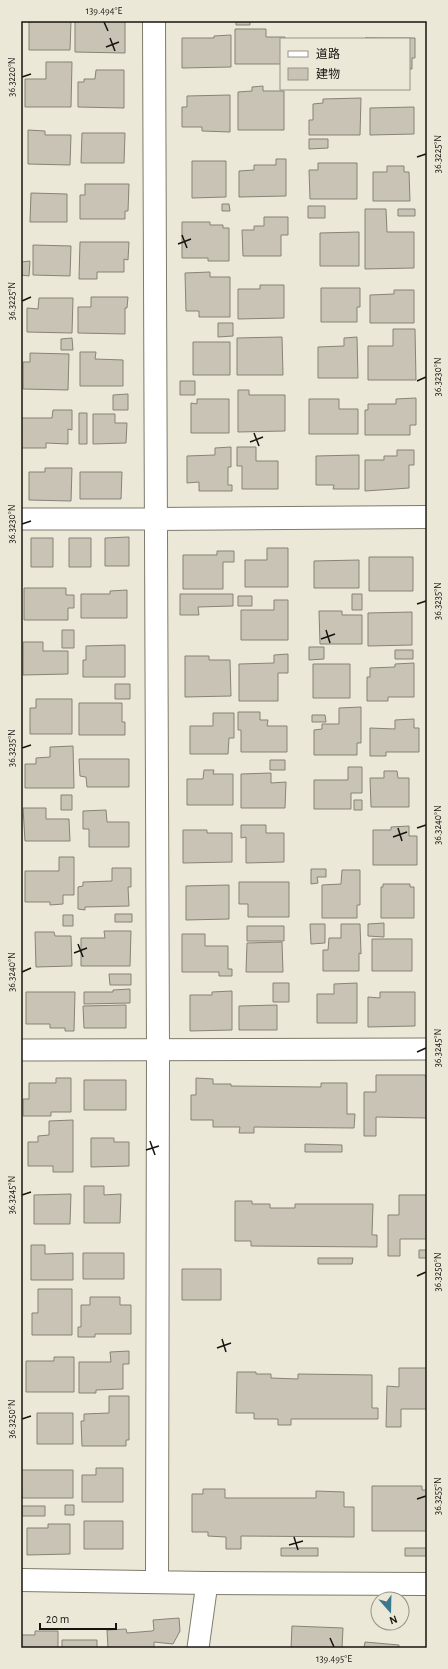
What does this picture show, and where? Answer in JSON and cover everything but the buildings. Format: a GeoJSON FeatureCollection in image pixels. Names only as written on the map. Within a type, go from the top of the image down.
{"type":"FeatureCollection","features":[{"type":"Feature","properties":{"kind":"street"},"geometry":{"type":"LineString","coordinates":[[154,21],[158,1050],[158,1582]]}},
{"type":"Feature","properties":{"kind":"street"},"geometry":{"type":"LineString","coordinates":[[21,519],[427,517]]}},
{"type":"Feature","properties":{"kind":"street"},"geometry":{"type":"LineString","coordinates":[[21,1050],[427,1049]]}},
{"type":"Feature","properties":{"kind":"street"},"geometry":{"type":"LineString","coordinates":[[21,1580],[427,1584]]}},
{"type":"Feature","properties":{"kind":"street"},"geometry":{"type":"LineString","coordinates":[[198,1648],[207,1583]]}}]}
